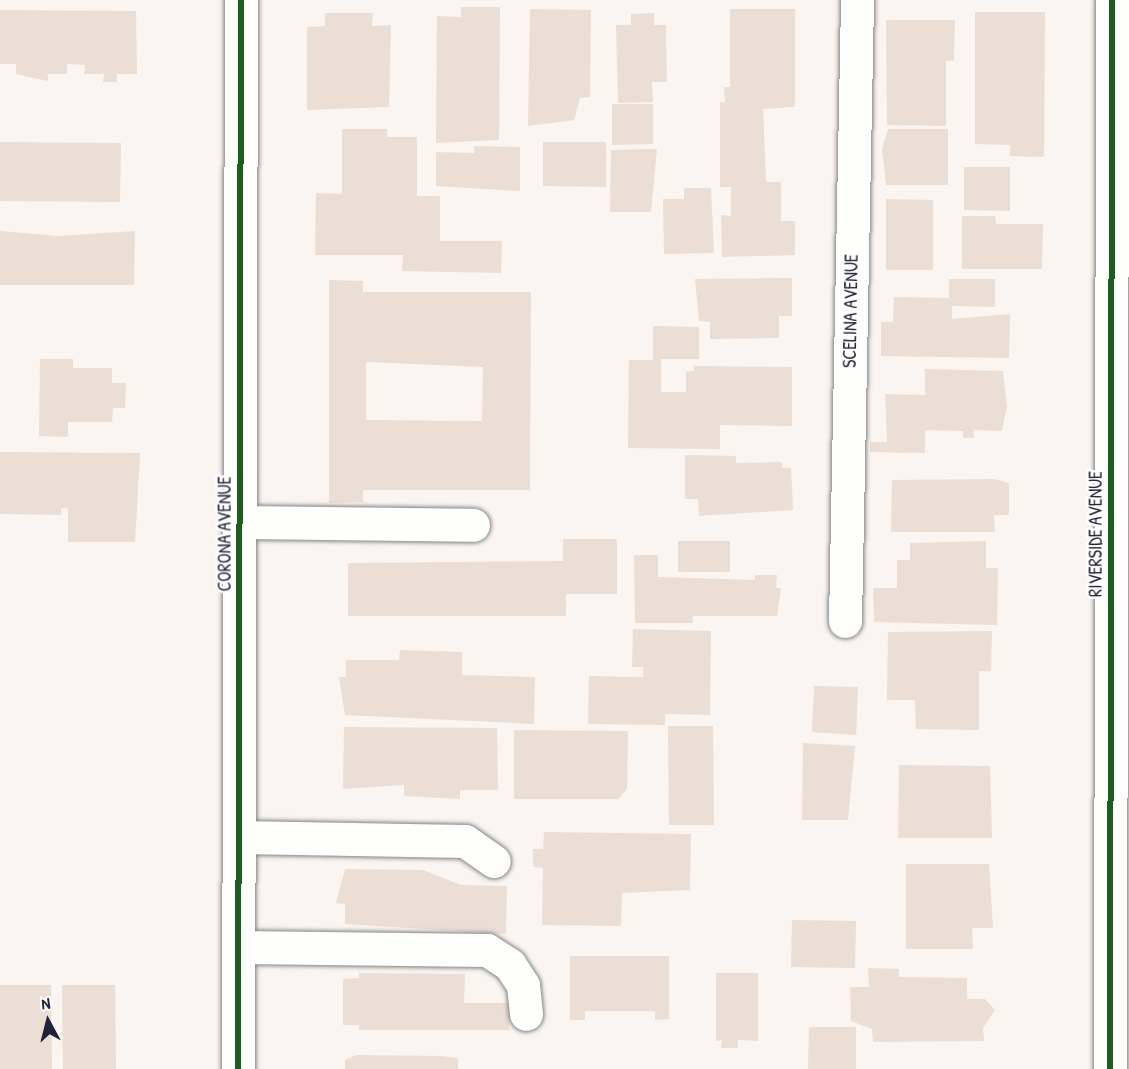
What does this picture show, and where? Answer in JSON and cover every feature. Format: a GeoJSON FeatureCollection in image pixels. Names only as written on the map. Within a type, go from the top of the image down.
{"type":"FeatureCollection","features":[{"type":"Feature","properties":{"kind":"street","name":"CORONA AVENUE"},"geometry":{"type":"LineString","coordinates":[[238,1069],[241,0]]}},
{"type":"Feature","properties":{"kind":"street","name":"SCELINA AVENUE"},"geometry":{"type":"LineString","coordinates":[[845,621],[857,0]]}},
{"type":"Feature","properties":{"kind":"street","name":"RIVERSIDE AVENUE"},"geometry":{"type":"LineString","coordinates":[[1110,1069],[1112,0]]}},
{"type":"Feature","properties":{"kind":"street"},"geometry":{"type":"LineString","coordinates":[[240,522],[473,525]]}},
{"type":"Feature","properties":{"kind":"street"},"geometry":{"type":"LineString","coordinates":[[239,837],[465,841],[494,861]]}},
{"type":"Feature","properties":{"kind":"street"},"geometry":{"type":"LineString","coordinates":[[239,947],[487,950],[510,965],[523,985],[526,1014]]}},
{"type":"Feature","properties":{"kind":"building"},"geometry":{"type":"Polygon","coordinates":[[[461,7],[500,7],[499,140],[436,143],[437,16],[461,17],[461,7]]]}},
{"type":"Feature","properties":{"kind":"building"},"geometry":{"type":"Polygon","coordinates":[[[530,9],[591,10],[590,97],[580,98],[574,120],[528,126],[530,9]]]}},
{"type":"Feature","properties":{"kind":"building"},"geometry":{"type":"Polygon","coordinates":[[[730,9],[795,9],[795,107],[763,109],[766,182],[781,182],[781,221],[795,221],[795,255],[722,257],[721,215],[731,216],[731,187],[720,187],[720,102],[725,102],[724,87],[730,87],[730,9]]]}},
{"type":"Feature","properties":{"kind":"building"},"geometry":{"type":"Polygon","coordinates":[[[0,10],[136,11],[137,74],[117,74],[117,82],[103,82],[104,74],[84,74],[85,65],[67,64],[67,74],[48,74],[48,81],[16,74],[16,64],[0,64],[0,10]]]}},
{"type":"Feature","properties":{"kind":"building"},"geometry":{"type":"Polygon","coordinates":[[[975,12],[1045,12],[1044,157],[1010,156],[1010,145],[975,144],[975,12]]]}},
{"type":"Feature","properties":{"kind":"building"},"geometry":{"type":"Polygon","coordinates":[[[325,13],[373,13],[372,26],[391,25],[389,107],[307,110],[307,27],[325,26],[325,13]]]}},
{"type":"Feature","properties":{"kind":"building"},"geometry":{"type":"Polygon","coordinates":[[[654,13],[654,25],[666,25],[667,82],[652,82],[653,102],[618,103],[616,25],[631,25],[631,14],[654,13]]]}},
{"type":"Feature","properties":{"kind":"building"},"geometry":{"type":"Polygon","coordinates":[[[886,20],[955,20],[954,61],[946,61],[946,126],[887,125],[886,20]]]}},
{"type":"Feature","properties":{"kind":"building"},"geometry":{"type":"Polygon","coordinates":[[[612,104],[653,104],[653,144],[612,145],[612,104]]]}},
{"type":"Feature","properties":{"kind":"building"},"geometry":{"type":"Polygon","coordinates":[[[342,129],[387,129],[387,137],[417,137],[417,196],[440,196],[440,241],[502,241],[501,273],[402,271],[403,255],[315,255],[316,193],[342,194],[342,129]]]}},
{"type":"Feature","properties":{"kind":"building"},"geometry":{"type":"Polygon","coordinates":[[[888,129],[948,129],[948,185],[886,185],[882,149],[888,129]]]}},
{"type":"Feature","properties":{"kind":"building"},"geometry":{"type":"Polygon","coordinates":[[[0,142],[121,143],[120,202],[0,201],[0,142]]]}},
{"type":"Feature","properties":{"kind":"building"},"geometry":{"type":"Polygon","coordinates":[[[543,142],[606,142],[606,187],[543,186],[543,142]]]}},
{"type":"Feature","properties":{"kind":"building"},"geometry":{"type":"Polygon","coordinates":[[[474,146],[520,147],[520,191],[436,186],[436,152],[474,153],[474,146]]]}},
{"type":"Feature","properties":{"kind":"building"},"geometry":{"type":"Polygon","coordinates":[[[657,149],[651,212],[610,212],[611,150],[657,149]]]}},
{"type":"Feature","properties":{"kind":"building"},"geometry":{"type":"Polygon","coordinates":[[[964,167],[1010,167],[1010,211],[964,210],[964,167]]]}},
{"type":"Feature","properties":{"kind":"building"},"geometry":{"type":"Polygon","coordinates":[[[684,188],[711,188],[714,253],[664,254],[663,199],[684,199],[684,188]]]}},
{"type":"Feature","properties":{"kind":"building"},"geometry":{"type":"Polygon","coordinates":[[[886,199],[933,200],[933,270],[886,270],[886,199]]]}},
{"type":"Feature","properties":{"kind":"building"},"geometry":{"type":"Polygon","coordinates":[[[962,216],[995,216],[996,224],[1043,224],[1042,269],[962,269],[962,216]]]}},
{"type":"Feature","properties":{"kind":"building"},"geometry":{"type":"Polygon","coordinates":[[[0,231],[58,236],[135,231],[134,285],[0,285],[0,231]]]}},
{"type":"Feature","properties":{"kind":"building"},"geometry":{"type":"Polygon","coordinates":[[[792,278],[792,316],[779,316],[779,338],[710,339],[710,322],[699,321],[695,279],[792,278]]]}},
{"type":"Feature","properties":{"kind":"building"},"geometry":{"type":"Polygon","coordinates":[[[949,279],[995,279],[995,307],[952,306],[952,319],[1010,314],[1009,358],[881,356],[881,322],[893,322],[894,297],[949,298],[949,279]]]}},
{"type":"Feature","properties":{"kind":"building"},"geometry":{"type":"Polygon","coordinates":[[[329,280],[363,281],[363,292],[531,292],[530,490],[363,490],[363,502],[329,503],[329,280]],[[366,362],[366,420],[482,421],[483,367],[366,362]]]}},
{"type":"Feature","properties":{"kind":"building"},"geometry":{"type":"Polygon","coordinates":[[[653,326],[699,327],[699,359],[661,359],[661,392],[686,392],[686,371],[694,371],[694,366],[792,367],[792,426],[720,425],[720,449],[628,448],[629,360],[653,360],[653,326]]]}},
{"type":"Feature","properties":{"kind":"building"},"geometry":{"type":"Polygon","coordinates":[[[40,359],[73,359],[73,368],[112,368],[112,383],[126,383],[125,408],[113,408],[112,422],[68,422],[68,437],[39,436],[40,359]]]}},
{"type":"Feature","properties":{"kind":"building"},"geometry":{"type":"Polygon","coordinates":[[[925,369],[1003,371],[1007,407],[1002,431],[974,430],[974,438],[963,438],[963,431],[925,430],[925,453],[870,452],[870,442],[887,442],[885,394],[925,395],[925,369]]]}},
{"type":"Feature","properties":{"kind":"building"},"geometry":{"type":"Polygon","coordinates":[[[0,452],[140,453],[135,542],[68,542],[68,508],[61,508],[61,515],[0,514],[0,452]]]}},
{"type":"Feature","properties":{"kind":"building"},"geometry":{"type":"Polygon","coordinates":[[[685,455],[736,456],[736,463],[782,462],[782,468],[791,468],[793,510],[699,516],[698,499],[685,499],[685,455]]]}},
{"type":"Feature","properties":{"kind":"building"},"geometry":{"type":"Polygon","coordinates":[[[994,479],[1009,483],[1009,515],[994,515],[995,532],[891,532],[892,480],[994,479]]]}},
{"type":"Feature","properties":{"kind":"building"},"geometry":{"type":"Polygon","coordinates":[[[563,539],[617,539],[617,594],[566,594],[566,616],[348,616],[348,563],[563,561],[563,539]]]}},
{"type":"Feature","properties":{"kind":"building"},"geometry":{"type":"Polygon","coordinates":[[[678,541],[730,541],[730,572],[678,572],[678,541]]]}},
{"type":"Feature","properties":{"kind":"building"},"geometry":{"type":"Polygon","coordinates":[[[986,541],[986,568],[998,568],[997,625],[874,622],[873,588],[897,588],[897,560],[910,560],[910,543],[986,541]]]}},
{"type":"Feature","properties":{"kind":"building"},"geometry":{"type":"Polygon","coordinates":[[[634,555],[658,555],[658,577],[755,580],[755,575],[777,575],[776,588],[781,588],[777,616],[693,616],[693,623],[635,623],[634,555]]]}},
{"type":"Feature","properties":{"kind":"building"},"geometry":{"type":"Polygon","coordinates":[[[633,629],[711,631],[710,715],[665,714],[665,725],[588,724],[589,676],[643,677],[643,667],[632,667],[633,629]]]}},
{"type":"Feature","properties":{"kind":"building"},"geometry":{"type":"Polygon","coordinates":[[[992,631],[991,671],[979,671],[979,730],[916,729],[915,700],[887,700],[888,632],[992,631]]]}},
{"type":"Feature","properties":{"kind":"building"},"geometry":{"type":"Polygon","coordinates":[[[400,650],[462,652],[462,675],[535,677],[534,724],[345,715],[339,677],[346,677],[346,660],[399,660],[400,650]]]}},
{"type":"Feature","properties":{"kind":"building"},"geometry":{"type":"Polygon","coordinates":[[[814,686],[858,687],[856,735],[812,732],[814,686]]]}},
{"type":"Feature","properties":{"kind":"building"},"geometry":{"type":"Polygon","coordinates":[[[668,726],[713,726],[714,825],[669,825],[668,726]]]}},
{"type":"Feature","properties":{"kind":"building"},"geometry":{"type":"Polygon","coordinates":[[[344,727],[497,728],[498,790],[460,790],[460,799],[404,796],[404,785],[343,789],[344,727]]]}},
{"type":"Feature","properties":{"kind":"building"},"geometry":{"type":"Polygon","coordinates":[[[514,730],[628,731],[627,789],[618,799],[514,799],[514,730]]]}},
{"type":"Feature","properties":{"kind":"building"},"geometry":{"type":"Polygon","coordinates":[[[803,743],[855,746],[848,820],[802,820],[803,743]]]}},
{"type":"Feature","properties":{"kind":"building"},"geometry":{"type":"Polygon","coordinates":[[[899,765],[990,766],[992,838],[898,838],[899,765]]]}},
{"type":"Feature","properties":{"kind":"building"},"geometry":{"type":"Polygon","coordinates":[[[544,832],[691,834],[690,890],[622,893],[621,926],[542,925],[543,868],[533,867],[533,849],[543,849],[544,832]]]}},
{"type":"Feature","properties":{"kind":"building"},"geometry":{"type":"Polygon","coordinates":[[[906,864],[989,864],[993,928],[972,928],[973,949],[906,949],[906,864]]]}},
{"type":"Feature","properties":{"kind":"building"},"geometry":{"type":"Polygon","coordinates":[[[345,869],[423,870],[461,885],[507,886],[506,934],[345,924],[345,904],[336,903],[345,869]]]}},
{"type":"Feature","properties":{"kind":"building"},"geometry":{"type":"Polygon","coordinates":[[[792,920],[856,921],[855,968],[791,967],[792,920]]]}},
{"type":"Feature","properties":{"kind":"building"},"geometry":{"type":"Polygon","coordinates":[[[570,956],[669,956],[669,1019],[655,1020],[655,1011],[585,1011],[585,1020],[570,1020],[570,956]]]}},
{"type":"Feature","properties":{"kind":"building"},"geometry":{"type":"Polygon","coordinates":[[[868,968],[899,969],[899,977],[967,978],[967,999],[985,999],[995,1010],[983,1028],[984,1041],[873,1042],[872,1029],[851,1021],[850,987],[869,987],[868,968]]]}},
{"type":"Feature","properties":{"kind":"building"},"geometry":{"type":"Polygon","coordinates":[[[359,973],[465,974],[464,1003],[510,1003],[509,1030],[359,1030],[359,1025],[343,1025],[343,979],[359,978],[359,973]]]}},
{"type":"Feature","properties":{"kind":"building"},"geometry":{"type":"Polygon","coordinates":[[[716,973],[758,973],[758,1041],[738,1040],[738,1048],[721,1048],[722,1040],[716,1041],[716,973]]]}},
{"type":"Feature","properties":{"kind":"building"},"geometry":{"type":"Polygon","coordinates":[[[0,985],[51,985],[52,1069],[0,1069],[0,985]]]}},
{"type":"Feature","properties":{"kind":"building"},"geometry":{"type":"Polygon","coordinates":[[[62,985],[115,985],[116,1069],[63,1069],[62,985]]]}},
{"type":"Feature","properties":{"kind":"building"},"geometry":{"type":"Polygon","coordinates":[[[809,1027],[856,1027],[856,1069],[808,1069],[809,1027]]]}},
{"type":"Feature","properties":{"kind":"building"},"geometry":{"type":"Polygon","coordinates":[[[356,1055],[458,1058],[458,1069],[345,1069],[345,1060],[356,1055]]]}},
{"type":"Feature","properties":{"kind":"cycle path"},"geometry":{"type":"LineString","coordinates":[[238,1069],[241,0]]}},
{"type":"Feature","properties":{"kind":"cycle path"},"geometry":{"type":"LineString","coordinates":[[1110,1069],[1112,0]]}}]}
